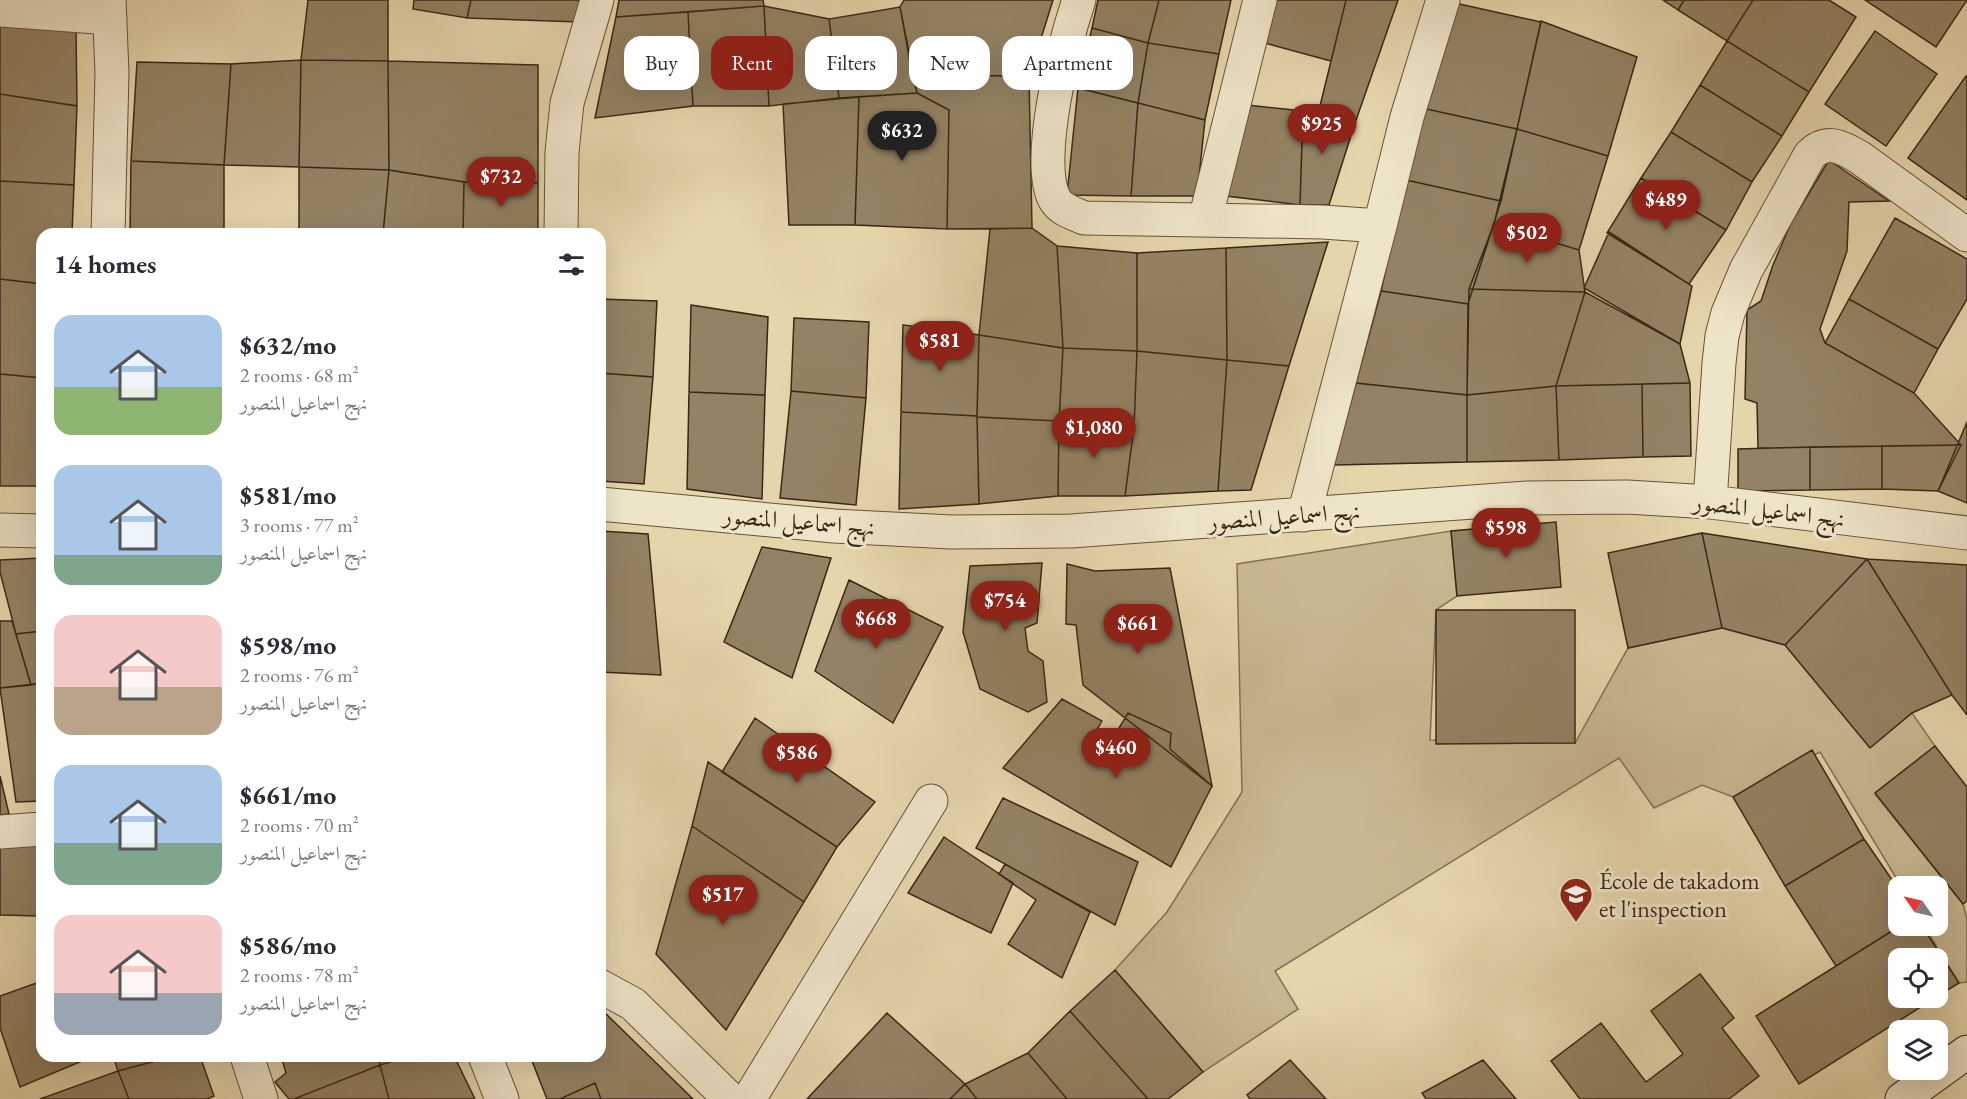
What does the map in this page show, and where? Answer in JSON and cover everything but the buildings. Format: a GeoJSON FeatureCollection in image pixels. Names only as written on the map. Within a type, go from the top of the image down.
{"type":"FeatureCollection","features":[{"type":"Feature","properties":{"kind":"street"},"geometry":{"type":"LineString","coordinates":[[561,228],[562,152],[567,103],[597,0]]}},
{"type":"Feature","properties":{"kind":"street"},"geometry":{"type":"LineString","coordinates":[[1079,0],[1058,74],[1049,143],[1050,177],[1055,199],[1066,210],[1084,218],[1323,222],[1380,226]]}},
{"type":"Feature","properties":{"kind":"street"},"geometry":{"type":"LineString","coordinates":[[1205,220],[1260,0]]}},
{"type":"Feature","properties":{"kind":"street"},"geometry":{"type":"LineString","coordinates":[[1304,515],[1407,117],[1443,0]]}},
{"type":"Feature","properties":{"kind":"street"},"geometry":{"type":"LineString","coordinates":[[0,10],[110,9],[112,73],[108,228]]}},
{"type":"Feature","properties":{"kind":"street"},"geometry":{"type":"LineString","coordinates":[[1710,502],[1719,363],[1722,336],[1728,313],[1746,270],[1810,155],[1818,147],[1825,145],[1844,148],[1967,235]]}},
{"type":"Feature","properties":{"kind":"street","name":"نهج اسماعيل المنصور"},"geometry":{"type":"LineString","coordinates":[[606,505],[834,526],[951,532],[1071,531],[1528,498],[1627,497],[1710,502],[1967,533]]}},
{"type":"Feature","properties":{"kind":"street"},"geometry":{"type":"LineString","coordinates":[[0,530],[36,531]]}},
{"type":"Feature","properties":{"kind":"street"},"geometry":{"type":"LineString","coordinates":[[749,1099],[931,801]]}},
{"type":"Feature","properties":{"kind":"street"},"geometry":{"type":"LineString","coordinates":[[0,832],[36,829]]}},
{"type":"Feature","properties":{"kind":"street"},"geometry":{"type":"LineString","coordinates":[[606,989],[633,1004],[730,1099]]}},
{"type":"Feature","properties":{"kind":"street"},"geometry":{"type":"LineString","coordinates":[[1902,1099],[1967,1052]]}},
{"type":"Feature","properties":{"kind":"street"},"geometry":{"type":"LineString","coordinates":[[249,1062],[261,1099]]}},
{"type":"Feature","properties":{"kind":"street"},"geometry":{"type":"LineString","coordinates":[[487,1062],[502,1099]]}},
{"type":"Feature","properties":{"kind":"shaded area"},"geometry":{"type":"Polygon","coordinates":[[[1451,531],[1457,596],[1436,610],[1430,740],[1575,743],[1628,648],[1722,628],[1785,645],[1870,747],[1912,713],[1935,746],[1875,794],[1941,876],[1895,876],[1820,752],[1733,797],[1702,785],[1654,808],[1619,758],[1275,971],[1298,1009],[1203,1072],[1115,970],[1167,912],[1242,792],[1237,564],[1451,531]]]}},
{"type":"Feature","properties":{"kind":"shaded area"},"geometry":{"type":"Polygon","coordinates":[[[1948,885],[1963,904],[1967,919],[1967,982],[1959,983],[1948,965],[1948,948],[1938,948],[1930,936],[1948,936],[1948,885]]]}},
{"type":"Feature","properties":{"kind":"place","name":"École de takadom et l'inspection"},"geometry":{"type":"Point","coordinates":[1576,923]}}]}
